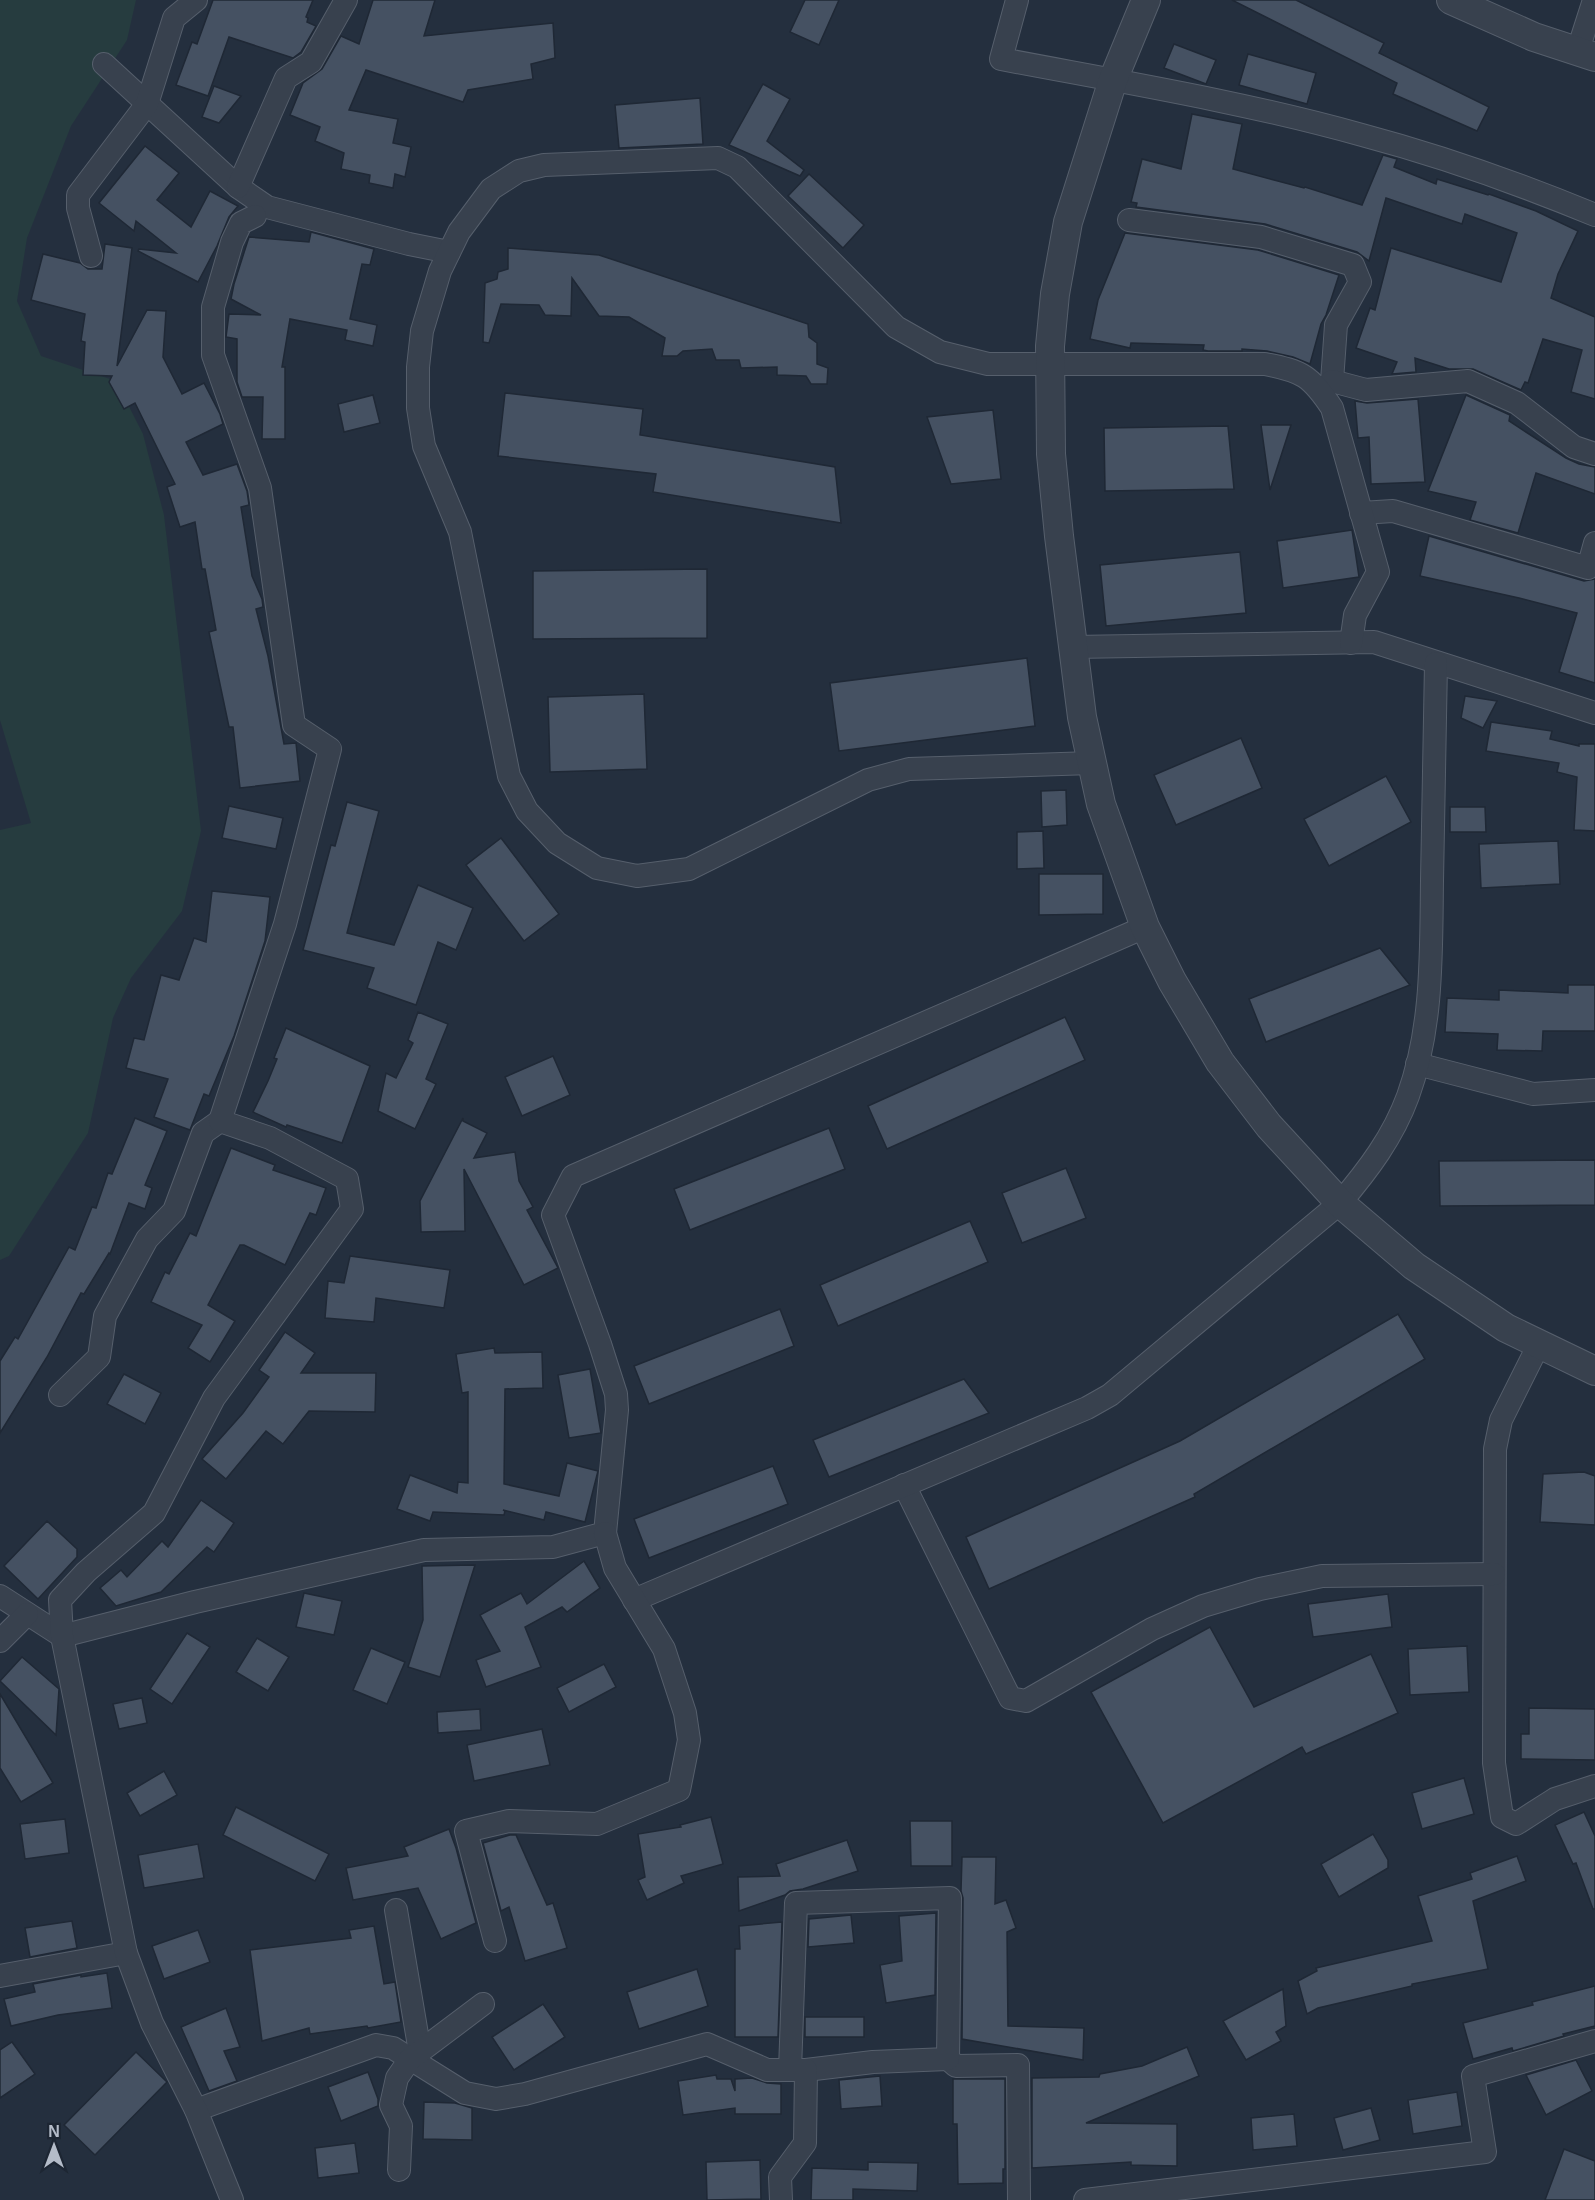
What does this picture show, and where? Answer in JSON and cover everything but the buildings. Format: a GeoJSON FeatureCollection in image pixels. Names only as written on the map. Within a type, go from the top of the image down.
{"type":"FeatureCollection","features":[{"type":"Feature","properties":{"kind":"street"},"geometry":{"type":"LineString","coordinates":[[91,256],[78,208],[78,195],[147,104],[174,18],[196,0]]}},
{"type":"Feature","properties":{"kind":"street"},"geometry":{"type":"LineString","coordinates":[[237,187],[286,78],[311,62],[346,0]]}},
{"type":"Feature","properties":{"kind":"street"},"geometry":{"type":"LineString","coordinates":[[1017,0],[1001,59],[1244,106],[1363,135],[1534,191],[1595,215]]}},
{"type":"Feature","properties":{"kind":"street"},"geometry":{"type":"LineString","coordinates":[[1146,0],[1113,80],[1068,222],[1055,294],[1050,365],[1051,454],[1073,648],[1082,717],[1101,804],[1145,927],[1172,981],[1220,1062],[1269,1126],[1340,1203],[1414,1266],[1506,1328],[1595,1371]]}},
{"type":"Feature","properties":{"kind":"street"},"geometry":{"type":"LineString","coordinates":[[1451,0],[1534,37],[1586,55],[1594,0]]}},
{"type":"Feature","properties":{"kind":"street"},"geometry":{"type":"LineString","coordinates":[[104,64],[237,187],[267,207],[409,244],[449,252]]}},
{"type":"Feature","properties":{"kind":"street"},"geometry":{"type":"LineString","coordinates":[[1092,763],[909,769],[868,780],[689,869],[637,876],[597,868],[556,843],[527,811],[509,776],[460,532],[424,446],[418,408],[421,340],[440,271],[459,232],[491,189],[519,171],[544,165],[718,158],[736,167],[896,327],[940,352],[988,364],[1264,364],[1293,369],[1318,386],[1366,390],[1468,381],[1517,403],[1574,447],[1595,454]]}},
{"type":"Feature","properties":{"kind":"street"},"geometry":{"type":"LineString","coordinates":[[60,1395],[99,1357],[105,1316],[147,1239],[174,1211],[203,1133],[220,1121],[285,924],[330,749],[294,725],[260,488],[213,355],[213,307],[232,242],[241,223],[255,216]]}},
{"type":"Feature","properties":{"kind":"street"},"geometry":{"type":"LineString","coordinates":[[1129,220],[1261,237],[1353,265],[1360,282],[1336,325],[1326,386],[1378,572],[1355,615],[1351,643]]}},
{"type":"Feature","properties":{"kind":"street"},"geometry":{"type":"LineString","coordinates":[[1361,513],[1393,511],[1588,568],[1595,543]]}},
{"type":"Feature","properties":{"kind":"street"},"geometry":{"type":"LineString","coordinates":[[1073,648],[1374,642],[1595,713]]}},
{"type":"Feature","properties":{"kind":"street"},"geometry":{"type":"LineString","coordinates":[[634,1600],[1087,1408],[1110,1395],[1340,1203],[1364,1176],[1389,1139],[1408,1096],[1422,1045],[1431,987],[1436,663]]}},
{"type":"Feature","properties":{"kind":"street"},"geometry":{"type":"LineString","coordinates":[[495,1941],[466,1831],[509,1821],[597,1824],[679,1790],[689,1740],[685,1713],[664,1649],[615,1568],[605,1533],[617,1410],[616,1394],[553,1215],[573,1176],[1145,927]]}},
{"type":"Feature","properties":{"kind":"street"},"geometry":{"type":"LineString","coordinates":[[1417,1064],[1533,1094],[1595,1090]]}},
{"type":"Feature","properties":{"kind":"street"},"geometry":{"type":"LineString","coordinates":[[220,1121],[270,1138],[347,1179],[352,1209],[214,1398],[154,1513],[86,1572],[60,1600],[62,1636],[126,1953],[152,2023],[196,2110],[232,2200]]}},
{"type":"Feature","properties":{"kind":"street"},"geometry":{"type":"LineString","coordinates":[[1539,1344],[1501,1420],[1495,1449],[1494,1763],[1502,1817],[1516,1824],[1555,1799],[1595,1786]]}},
{"type":"Feature","properties":{"kind":"street"},"geometry":{"type":"LineString","coordinates":[[904,1485],[1010,1698],[1026,1701],[1152,1629],[1203,1606],[1260,1589],[1322,1576],[1494,1574]]}},
{"type":"Feature","properties":{"kind":"street"},"geometry":{"type":"LineString","coordinates":[[0,1596],[62,1636],[206,1599],[424,1550],[553,1547],[605,1533]]}},
{"type":"Feature","properties":{"kind":"street"},"geometry":{"type":"LineString","coordinates":[[0,1641],[27,1614]]}},
{"type":"Feature","properties":{"kind":"street"},"geometry":{"type":"LineString","coordinates":[[781,2200],[780,2176],[806,2143],[798,2070],[796,1903],[950,1898],[948,2059]]}},
{"type":"Feature","properties":{"kind":"street"},"geometry":{"type":"LineString","coordinates":[[396,1910],[415,2055]]}},
{"type":"Feature","properties":{"kind":"street"},"geometry":{"type":"LineString","coordinates":[[0,1976],[126,1953]]}},
{"type":"Feature","properties":{"kind":"street"},"geometry":{"type":"LineString","coordinates":[[399,2170],[401,2126],[391,2105],[397,2078],[415,2055],[483,2004]]}},
{"type":"Feature","properties":{"kind":"street"},"geometry":{"type":"LineString","coordinates":[[1085,2200],[1485,2151],[1473,2076],[1595,2042]]}},
{"type":"Feature","properties":{"kind":"street"},"geometry":{"type":"LineString","coordinates":[[196,2110],[376,2045],[415,2055],[465,2093],[496,2099],[525,2094],[707,2044],[767,2070],[798,2070],[873,2062],[948,2059],[956,2066],[1018,2065],[1019,2200]]}},
{"type":"Feature","properties":{"kind":"green space"},"geometry":{"type":"Polygon","coordinates":[[[0,0],[136,0],[127,40],[71,126],[27,238],[17,301],[41,356],[116,381],[143,434],[164,515],[201,831],[182,911],[131,978],[113,1018],[88,1133],[9,1256],[0,1260],[0,830],[31,823],[0,720],[0,0]]]}}]}
